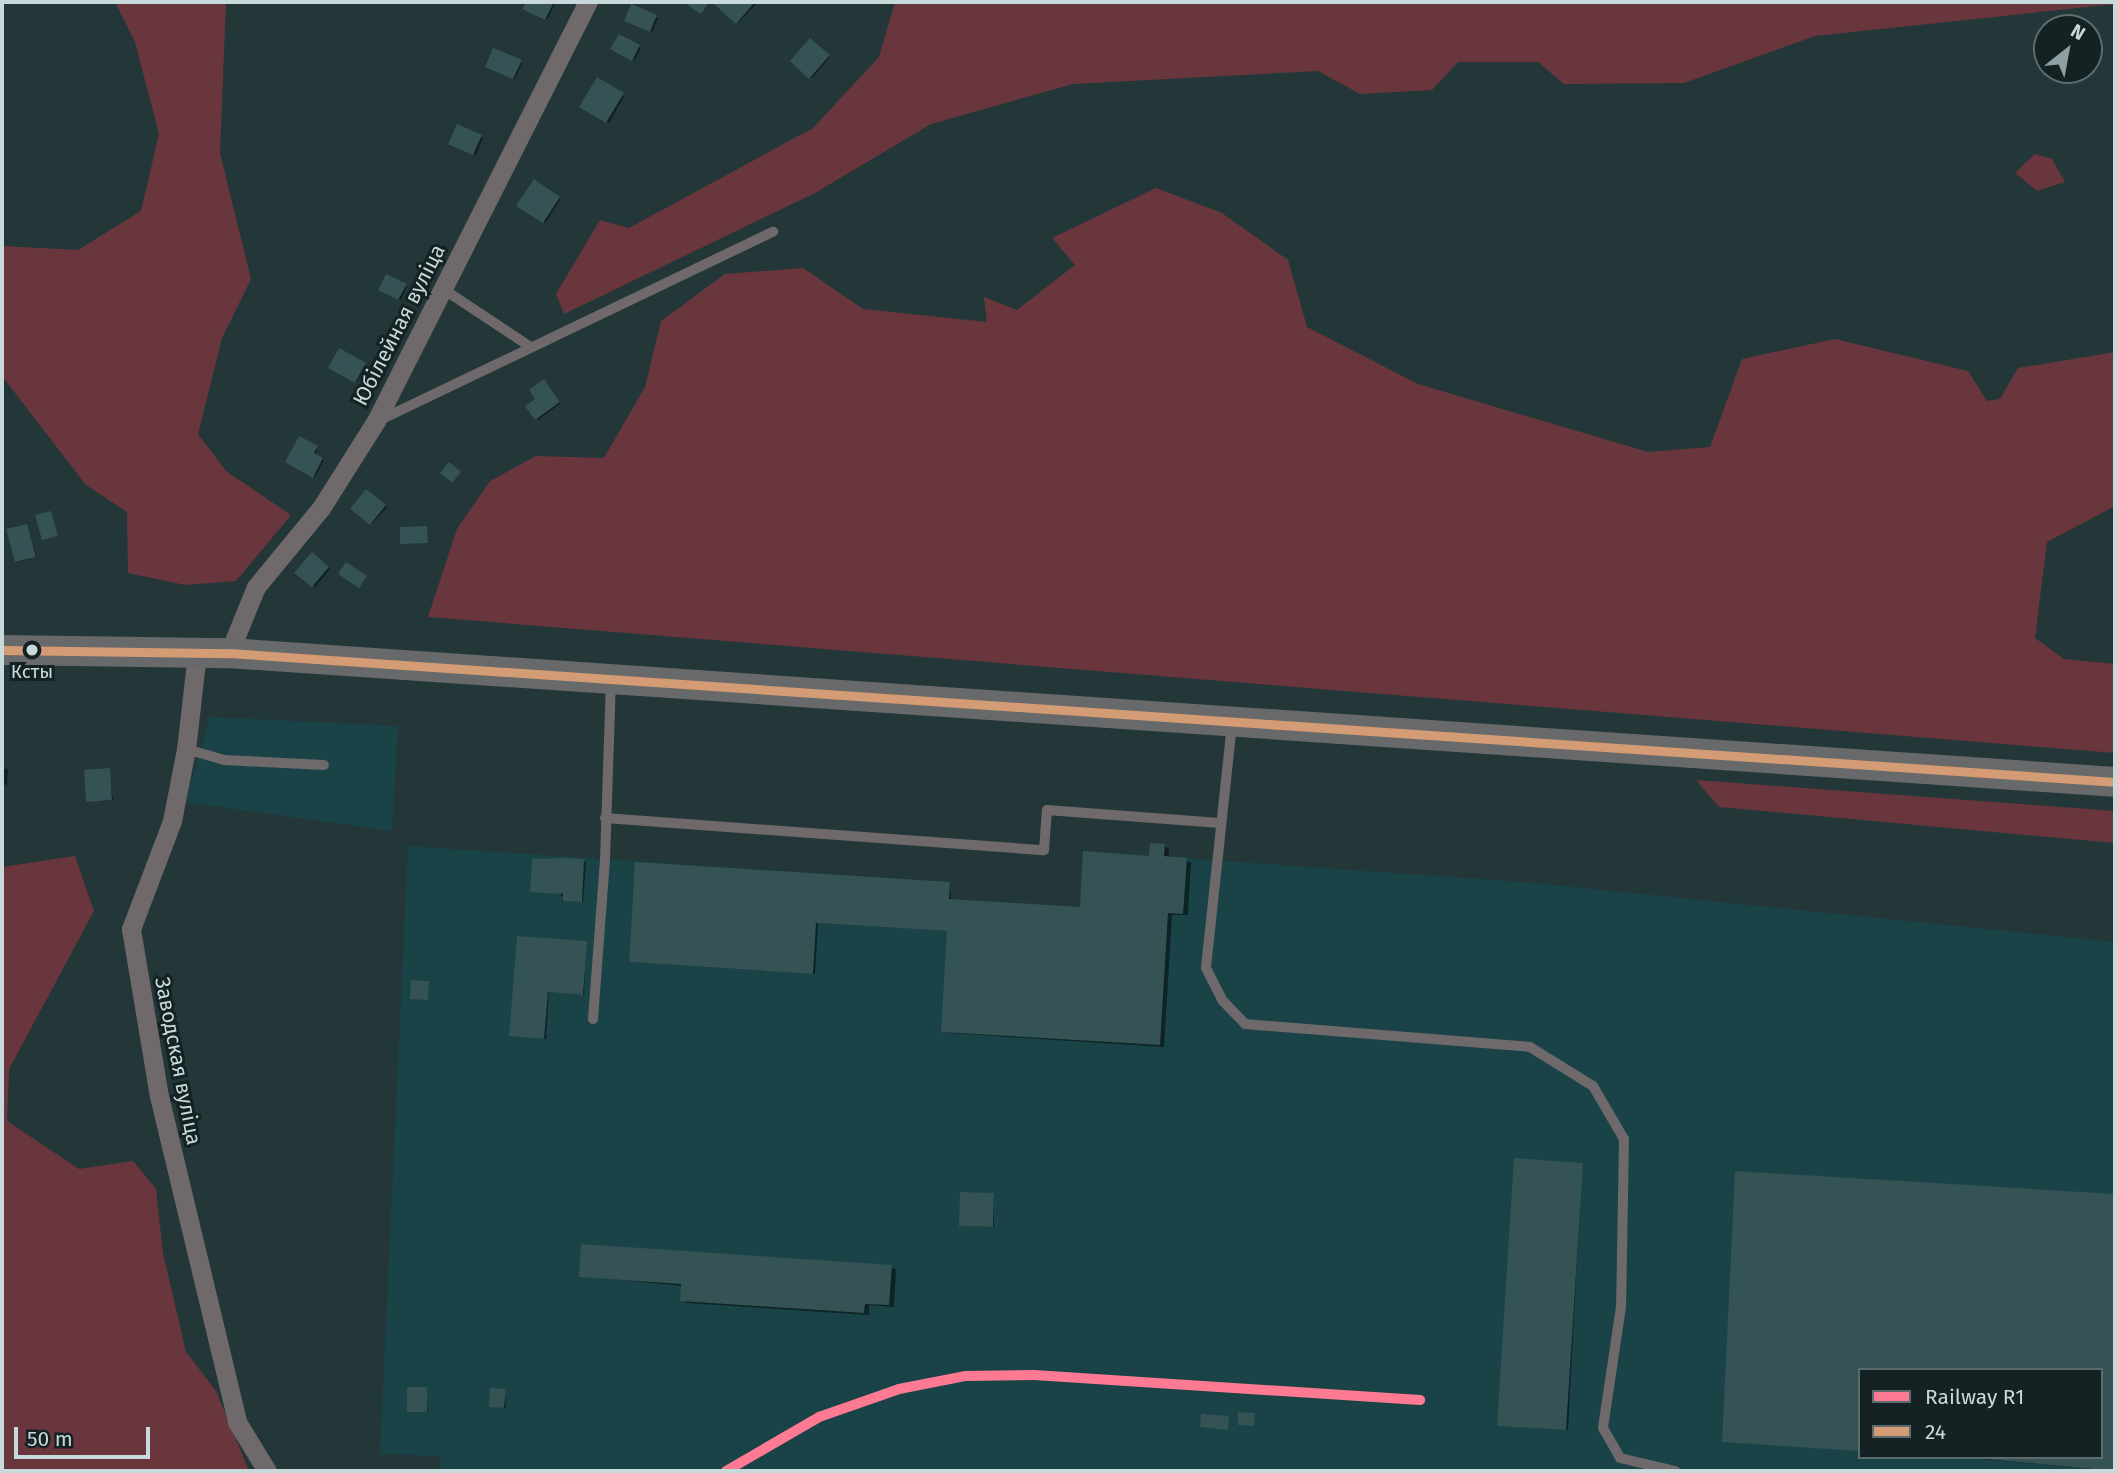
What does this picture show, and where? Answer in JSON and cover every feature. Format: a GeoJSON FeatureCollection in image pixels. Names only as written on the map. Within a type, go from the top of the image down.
{"type":"FeatureCollection","features":[{"type":"Feature","properties":{"kind":"main road"},"geometry":{"type":"LineString","coordinates":[[2,650],[229,653],[2115,782]]}},
{"type":"Feature","properties":{"kind":"street","name":"Юбілейная вуліца"},"geometry":{"type":"LineString","coordinates":[[229,653],[256,587],[321,508],[376,421],[588,2]]}},
{"type":"Feature","properties":{"kind":"street","name":"Заводская вуліца"},"geometry":{"type":"LineString","coordinates":[[197,653],[186,749],[172,821],[131,929],[159,1096],[237,1422],[267,1471]]}},
{"type":"Feature","properties":{"kind":"lane"},"geometry":{"type":"LineString","coordinates":[[376,421],[773,232]]}},
{"type":"Feature","properties":{"kind":"lane"},"geometry":{"type":"LineString","coordinates":[[443,289],[529,346]]}},
{"type":"Feature","properties":{"kind":"lane"},"geometry":{"type":"LineString","coordinates":[[593,1019],[611,678]]}},
{"type":"Feature","properties":{"kind":"lane"},"geometry":{"type":"LineString","coordinates":[[1232,723],[1206,968],[1223,1002],[1245,1024],[1530,1047],[1593,1086],[1624,1139],[1621,1307],[1603,1428],[1620,1458],[1675,1471]]}},
{"type":"Feature","properties":{"kind":"lane"},"geometry":{"type":"LineString","coordinates":[[186,749],[224,760],[324,765]]}},
{"type":"Feature","properties":{"kind":"lane"},"geometry":{"type":"LineString","coordinates":[[605,818],[1044,850],[1047,810],[1220,822]]}},
{"type":"Feature","properties":{"kind":"shaded area"},"geometry":{"type":"Polygon","coordinates":[[[115,2],[226,2],[220,153],[251,279],[222,338],[198,434],[226,471],[291,515],[236,581],[185,585],[128,573],[127,512],[86,485],[2,376],[2,246],[78,250],[141,211],[159,134],[135,42],[115,2]]]}},
{"type":"Feature","properties":{"kind":"shaded area"},"geometry":{"type":"Polygon","coordinates":[[[895,2],[2115,4],[1815,36],[1684,83],[1564,84],[1538,62],[1458,62],[1432,90],[1360,94],[1318,71],[1073,84],[931,124],[815,193],[564,314],[556,294],[600,220],[629,228],[813,128],[879,57],[895,2]]]}},
{"type":"Feature","properties":{"kind":"shaded area"},"geometry":{"type":"Polygon","coordinates":[[[2035,154],[2052,159],[2065,182],[2037,191],[2015,173],[2035,154]]]}},
{"type":"Feature","properties":{"kind":"shaded area"},"geometry":{"type":"Polygon","coordinates":[[[1156,188],[1222,213],[1288,260],[1307,327],[1418,384],[1648,452],[1710,447],[1742,359],[1835,339],[1968,371],[1987,401],[2000,399],[2018,368],[2115,352],[2115,506],[2047,542],[2035,638],[2064,659],[2115,664],[2115,753],[428,617],[457,529],[490,481],[536,456],[604,458],[645,387],[661,321],[725,274],[803,268],[863,309],[987,322],[984,297],[1017,310],[1075,265],[1052,238],[1156,188]]]}},
{"type":"Feature","properties":{"kind":"shaded area"},"geometry":{"type":"Polygon","coordinates":[[[210,717],[398,726],[392,831],[185,802],[210,717]]]}},
{"type":"Feature","properties":{"kind":"shaded area"},"geometry":{"type":"Polygon","coordinates":[[[1696,780],[2115,811],[2115,843],[1719,807],[1696,780]]]}},
{"type":"Feature","properties":{"kind":"shaded area"},"geometry":{"type":"Polygon","coordinates":[[[408,846],[950,882],[950,899],[1079,907],[1083,851],[1524,882],[2115,942],[2115,1471],[439,1471],[441,1456],[380,1454],[408,846]]]}},
{"type":"Feature","properties":{"kind":"shaded area"},"geometry":{"type":"Polygon","coordinates":[[[75,856],[94,911],[9,1069],[7,1121],[79,1169],[133,1161],[156,1189],[163,1253],[186,1352],[216,1391],[249,1471],[2,1471],[2,867],[75,856]]]}},
{"type":"Feature","properties":{"kind":"building"},"geometry":{"type":"Polygon","coordinates":[[[526,2],[554,2],[545,20],[522,9],[526,2]]]}},
{"type":"Feature","properties":{"kind":"building"},"geometry":{"type":"Polygon","coordinates":[[[683,2],[709,2],[701,14],[683,2]]]}},
{"type":"Feature","properties":{"kind":"building"},"geometry":{"type":"Polygon","coordinates":[[[718,2],[755,2],[736,24],[715,5],[718,2]]]}},
{"type":"Feature","properties":{"kind":"building"},"geometry":{"type":"Polygon","coordinates":[[[631,4],[657,15],[650,32],[624,21],[631,4]]]}},
{"type":"Feature","properties":{"kind":"building"},"geometry":{"type":"Polygon","coordinates":[[[619,34],[640,45],[632,61],[610,49],[619,34]]]}},
{"type":"Feature","properties":{"kind":"building"},"geometry":{"type":"Polygon","coordinates":[[[810,38],[830,55],[809,79],[790,61],[810,38]]]}},
{"type":"Feature","properties":{"kind":"building"},"geometry":{"type":"Polygon","coordinates":[[[493,48],[522,60],[513,79],[485,67],[493,48]]]}},
{"type":"Feature","properties":{"kind":"building"},"geometry":{"type":"Polygon","coordinates":[[[597,77],[624,93],[606,123],[579,107],[597,77]]]}},
{"type":"Feature","properties":{"kind":"building"},"geometry":{"type":"Polygon","coordinates":[[[457,124],[482,135],[473,155],[448,144],[457,124]]]}},
{"type":"Feature","properties":{"kind":"building"},"geometry":{"type":"Polygon","coordinates":[[[534,179],[560,197],[543,223],[516,206],[534,179]]]}},
{"type":"Feature","properties":{"kind":"building"},"geometry":{"type":"Polygon","coordinates":[[[386,274],[407,284],[398,300],[378,290],[386,274]]]}},
{"type":"Feature","properties":{"kind":"building"},"geometry":{"type":"Polygon","coordinates":[[[339,348],[366,363],[355,383],[328,368],[339,348]]]}},
{"type":"Feature","properties":{"kind":"building"},"geometry":{"type":"Polygon","coordinates":[[[544,379],[560,402],[535,420],[525,406],[535,399],[529,390],[544,379]]]}},
{"type":"Feature","properties":{"kind":"building"},"geometry":{"type":"Polygon","coordinates":[[[299,436],[318,446],[314,453],[323,458],[313,478],[285,462],[299,436]]]}},
{"type":"Feature","properties":{"kind":"building"},"geometry":{"type":"Polygon","coordinates":[[[449,462],[461,472],[452,483],[440,473],[449,462]]]}},
{"type":"Feature","properties":{"kind":"building"},"geometry":{"type":"Polygon","coordinates":[[[366,489],[386,505],[370,525],[350,509],[366,489]]]}},
{"type":"Feature","properties":{"kind":"building"},"geometry":{"type":"Polygon","coordinates":[[[51,511],[58,536],[42,540],[35,515],[51,511]]]}},
{"type":"Feature","properties":{"kind":"building"},"geometry":{"type":"Polygon","coordinates":[[[27,524],[36,557],[15,562],[6,529],[27,524]]]}},
{"type":"Feature","properties":{"kind":"building"},"geometry":{"type":"Polygon","coordinates":[[[427,526],[428,543],[400,544],[400,527],[427,526]]]}},
{"type":"Feature","properties":{"kind":"building"},"geometry":{"type":"Polygon","coordinates":[[[312,552],[329,567],[312,587],[294,573],[312,552]]]}},
{"type":"Feature","properties":{"kind":"building"},"geometry":{"type":"Polygon","coordinates":[[[346,562],[367,576],[359,588],[338,574],[346,562]]]}},
{"type":"Feature","properties":{"kind":"building"},"geometry":{"type":"Polygon","coordinates":[[[110,768],[112,800],[86,802],[84,770],[110,768]]]}},
{"type":"Feature","properties":{"kind":"building"},"geometry":{"type":"Polygon","coordinates":[[[1150,843],[1165,844],[1164,856],[1187,858],[1183,914],[1168,913],[1160,1045],[941,1032],[947,931],[816,923],[813,974],[629,962],[635,862],[950,882],[949,899],[1080,907],[1083,851],[1149,856],[1150,843]]]}},
{"type":"Feature","properties":{"kind":"building"},"geometry":{"type":"Polygon","coordinates":[[[532,859],[584,859],[582,902],[563,901],[563,894],[530,892],[532,859]]]}},
{"type":"Feature","properties":{"kind":"building"},"geometry":{"type":"Polygon","coordinates":[[[517,936],[587,941],[583,995],[548,992],[544,1039],[509,1036],[517,936]]]}},
{"type":"Feature","properties":{"kind":"building"},"geometry":{"type":"Polygon","coordinates":[[[411,980],[429,981],[428,1000],[410,999],[411,980]]]}},
{"type":"Feature","properties":{"kind":"building"},"geometry":{"type":"Polygon","coordinates":[[[1514,1158],[1583,1163],[1566,1430],[1497,1426],[1514,1158]]]}},
{"type":"Feature","properties":{"kind":"building"},"geometry":{"type":"Polygon","coordinates":[[[1735,1171],[2115,1194],[2115,1471],[1986,1459],[2103,1459],[2103,1368],[1858,1368],[1858,1451],[1722,1442],[1735,1171]]]}},
{"type":"Feature","properties":{"kind":"building"},"geometry":{"type":"Polygon","coordinates":[[[960,1192],[994,1193],[993,1227],[959,1226],[960,1192]]]}},
{"type":"Feature","properties":{"kind":"building"},"geometry":{"type":"Polygon","coordinates":[[[581,1244],[892,1265],[889,1305],[865,1304],[864,1313],[680,1301],[681,1284],[579,1277],[581,1244]]]}},
{"type":"Feature","properties":{"kind":"building"},"geometry":{"type":"Polygon","coordinates":[[[407,1387],[427,1387],[427,1412],[407,1412],[407,1387]]]}},
{"type":"Feature","properties":{"kind":"building"},"geometry":{"type":"Polygon","coordinates":[[[490,1388],[506,1389],[504,1408],[489,1407],[490,1388]]]}},
{"type":"Feature","properties":{"kind":"building"},"geometry":{"type":"Polygon","coordinates":[[[1238,1412],[1255,1413],[1254,1426],[1238,1425],[1238,1412]]]}},
{"type":"Feature","properties":{"kind":"building"},"geometry":{"type":"Polygon","coordinates":[[[1201,1414],[1229,1416],[1228,1430],[1200,1427],[1201,1414]]]}},
{"type":"Feature","properties":{"kind":"rail line","name":"R1"},"geometry":{"type":"LineString","coordinates":[[726,1471],[819,1417],[899,1389],[965,1376],[1034,1375],[1420,1400]]}},
{"type":"Feature","properties":{"kind":"transit line","name":"24"},"geometry":{"type":"LineString","coordinates":[[2,650],[229,653],[2115,782]]}},
{"type":"Feature","properties":{"kind":"place","name":"Ксты"},"geometry":{"type":"Point","coordinates":[32,650]}}]}
